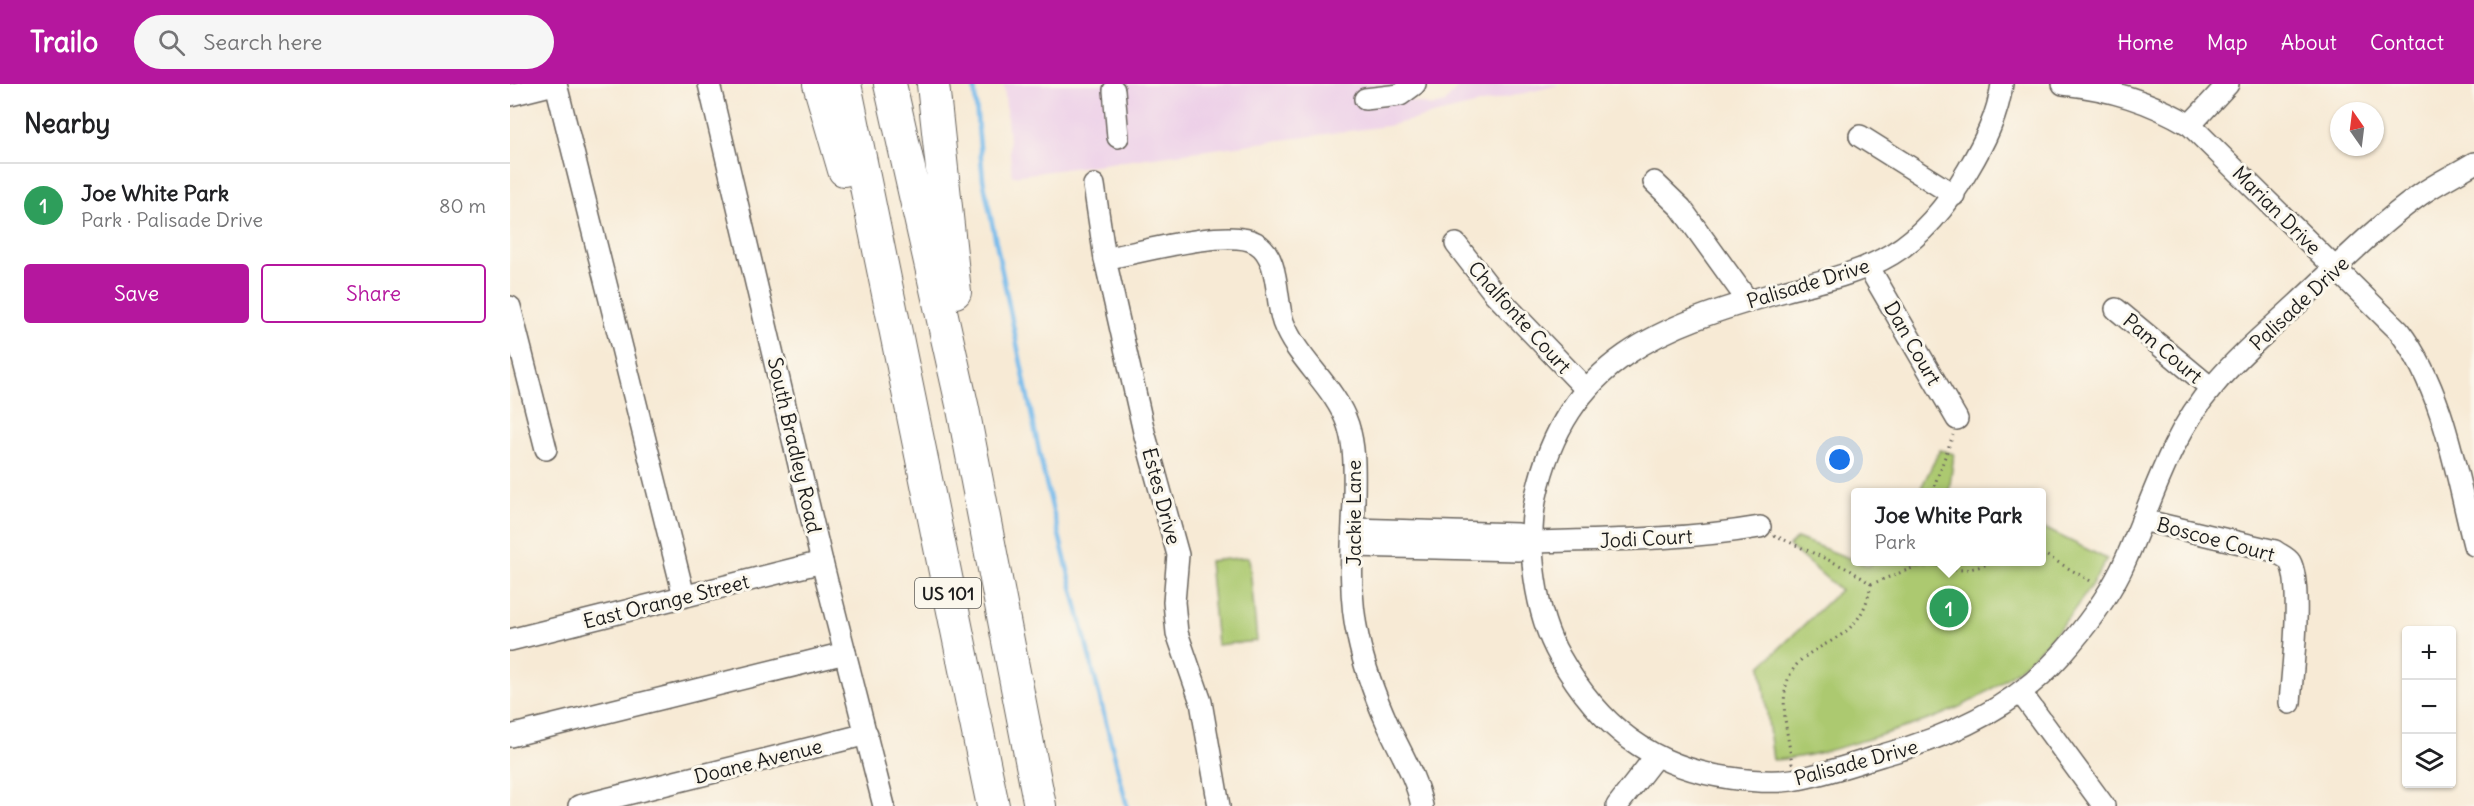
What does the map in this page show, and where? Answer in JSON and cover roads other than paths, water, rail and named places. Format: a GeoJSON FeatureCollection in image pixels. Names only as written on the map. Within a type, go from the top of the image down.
{"type":"FeatureCollection","features":[{"type":"Feature","properties":{"kind":"highway"},"geometry":{"type":"LineString","coordinates":[[819,84],[904,380]]}},
{"type":"Feature","properties":{"kind":"highway","name":"US 101"},"geometry":{"type":"LineString","coordinates":[[845,84],[993,806]]}},
{"type":"Feature","properties":{"kind":"highway","name":"US 101"},"geometry":{"type":"LineString","coordinates":[[890,84],[963,409],[1040,806]]}},
{"type":"Feature","properties":{"kind":"highway"},"geometry":{"type":"LineString","coordinates":[[933,84],[958,322],[963,409]]}},
{"type":"Feature","properties":{"kind":"street"},"geometry":{"type":"LineString","coordinates":[[510,95],[555,84],[684,596]]}},
{"type":"Feature","properties":{"kind":"street","name":"South Bradley Road"},"geometry":{"type":"LineString","coordinates":[[709,84],[822,562],[884,806]]}},
{"type":"Feature","properties":{"kind":"street"},"geometry":{"type":"LineString","coordinates":[[1365,99],[1400,95],[1415,84]]}},
{"type":"Feature","properties":{"kind":"street","name":"Palisade Drive"},"geometry":{"type":"LineString","coordinates":[[2002,84],[1985,141],[1954,195],[1910,241],[1868,266],[1700,317],[1643,344],[1610,365],[1586,388],[1567,415],[1546,463],[1535,502],[1531,542],[1543,617],[1554,648],[1579,691],[1590,703],[1655,757],[1707,775],[1752,781],[1793,780],[1927,743],[1949,734],[2021,693],[2059,658],[2109,591],[2142,520],[2172,446],[2211,388],[2335,268],[2417,197],[2474,163]]}},
{"type":"Feature","properties":{"kind":"street","name":"Marian Drive"},"geometry":{"type":"LineString","coordinates":[[2063,84],[2124,94],[2163,109],[2190,125],[2399,331],[2417,355],[2433,392],[2470,513],[2474,545]]}},
{"type":"Feature","properties":{"kind":"street"},"geometry":{"type":"LineString","coordinates":[[2190,125],[2228,84]]}},
{"type":"Feature","properties":{"kind":"street"},"geometry":{"type":"LineString","coordinates":[[1114,90],[1118,137]]}},
{"type":"Feature","properties":{"kind":"street"},"geometry":{"type":"LineString","coordinates":[[1860,136],[1954,195]]}},
{"type":"Feature","properties":{"kind":"street"},"geometry":{"type":"LineString","coordinates":[[1654,182],[1681,208],[1748,301]]}},
{"type":"Feature","properties":{"kind":"street","name":"Estes Drive"},"geometry":{"type":"LineString","coordinates":[[1094,185],[1105,259],[1144,432],[1178,555],[1174,602],[1177,633],[1201,702],[1219,806]]}},
{"type":"Feature","properties":{"kind":"street","name":"Jackie Lane"},"geometry":{"type":"LineString","coordinates":[[1105,259],[1224,237],[1244,237],[1257,244],[1265,252],[1270,261],[1283,321],[1290,337],[1340,408],[1348,425],[1355,459],[1352,590],[1358,636],[1383,712],[1419,790],[1422,806]]}},
{"type":"Feature","properties":{"kind":"street","name":"Chalfonte Court"},"geometry":{"type":"LineString","coordinates":[[1456,244],[1494,293],[1586,388]]}},
{"type":"Feature","properties":{"kind":"street","name":"Dan Court"},"geometry":{"type":"LineString","coordinates":[[1868,266],[1957,419]]}},
{"type":"Feature","properties":{"kind":"street"},"geometry":{"type":"LineString","coordinates":[[510,307],[546,449]]}},
{"type":"Feature","properties":{"kind":"street","name":"Pam Court"},"geometry":{"type":"LineString","coordinates":[[2116,309],[2211,388]]}},
{"type":"Feature","properties":{"kind":"street","name":"Boscoe Court"},"geometry":{"type":"LineString","coordinates":[[2142,520],[2275,551],[2288,559],[2292,566],[2296,601],[2290,703]]}},
{"type":"Feature","properties":{"kind":"street","name":"Jodi Court"},"geometry":{"type":"LineString","coordinates":[[1353,538],[1518,534],[1531,542],[1662,538],[1719,534],[1760,527]]}},
{"type":"Feature","properties":{"kind":"street","name":"East Orange Street"},"geometry":{"type":"LineString","coordinates":[[510,640],[822,562]]}},
{"type":"Feature","properties":{"kind":"street"},"geometry":{"type":"LineString","coordinates":[[510,736],[845,652]]}},
{"type":"Feature","properties":{"kind":"street"},"geometry":{"type":"LineString","coordinates":[[2021,693],[2104,806]]}},
{"type":"Feature","properties":{"kind":"street","name":"Doane Avenue"},"geometry":{"type":"LineString","coordinates":[[579,806],[867,734]]}},
{"type":"Feature","properties":{"kind":"street"},"geometry":{"type":"LineString","coordinates":[[1617,806],[1655,757]]}},
{"type":"Feature","properties":{"kind":"waterway"},"geometry":{"type":"LineString","coordinates":[[974,84],[983,179],[1044,475],[1127,806]]}},
{"type":"Feature","properties":{"kind":"place","name":"Joe White Park"},"geometry":{"type":"Point","coordinates":[1949,608]}}]}
